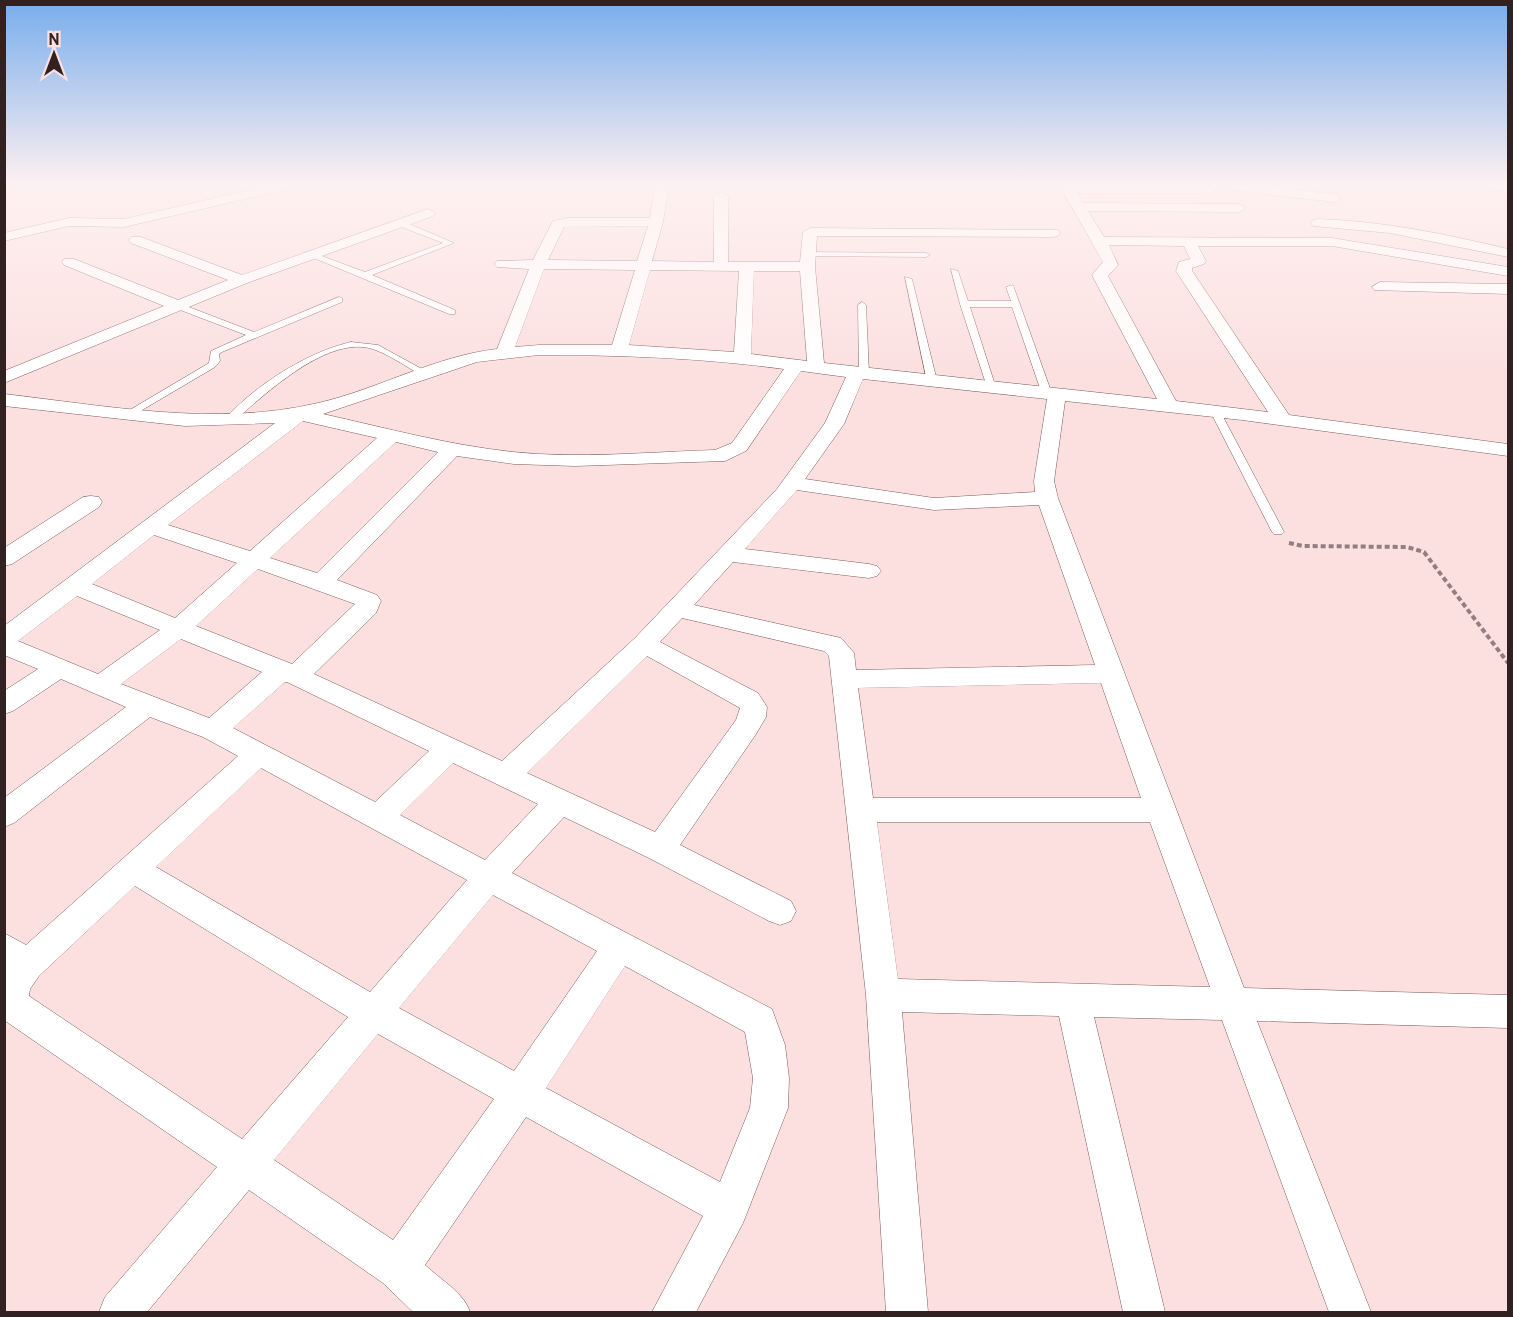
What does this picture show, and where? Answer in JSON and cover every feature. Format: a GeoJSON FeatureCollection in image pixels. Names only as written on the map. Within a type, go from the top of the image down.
{"type":"FeatureCollection","features":[{"type":"Feature","properties":{"kind":"street"},"geometry":{"type":"LineString","coordinates":[[156,247],[242,280]]}},
{"type":"Feature","properties":{"kind":"street"},"geometry":{"type":"LineString","coordinates":[[4,378],[327,247]]}},
{"type":"Feature","properties":{"kind":"street"},"geometry":{"type":"LineString","coordinates":[[505,352],[547,247]]}},
{"type":"Feature","properties":{"kind":"street"},"geometry":{"type":"LineString","coordinates":[[619,350],[649,247]]}},
{"type":"Feature","properties":{"kind":"street"},"geometry":{"type":"LineString","coordinates":[[721,247],[721,266]]}},
{"type":"Feature","properties":{"kind":"street"},"geometry":{"type":"LineString","coordinates":[[298,414],[452,449],[534,459],[700,458],[725,455],[739,447],[806,367],[807,247]]}},
{"type":"Feature","properties":{"kind":"street"},"geometry":{"type":"LineString","coordinates":[[1103,247],[1110,265],[1100,274],[1170,407]]}},
{"type":"Feature","properties":{"kind":"street"},"geometry":{"type":"LineString","coordinates":[[1191,247],[1199,261],[1184,265],[1184,271],[1282,420]]}},
{"type":"Feature","properties":{"kind":"street"},"geometry":{"type":"LineString","coordinates":[[1367,247],[1509,271]]}},
{"type":"Feature","properties":{"kind":"street"},"geometry":{"type":"LineString","coordinates":[[1486,247],[1509,253]]}},
{"type":"Feature","properties":{"kind":"street"},"geometry":{"type":"LineString","coordinates":[[502,264],[747,266],[807,260]]}},
{"type":"Feature","properties":{"kind":"street"},"geometry":{"type":"LineString","coordinates":[[69,262],[178,306]]}},
{"type":"Feature","properties":{"kind":"street"},"geometry":{"type":"LineString","coordinates":[[742,358],[747,266]]}},
{"type":"Feature","properties":{"kind":"street"},"geometry":{"type":"LineString","coordinates":[[1380,287],[1509,289]]}},
{"type":"Feature","properties":{"kind":"street"},"geometry":{"type":"LineString","coordinates":[[10,404],[185,420],[229,420],[298,414],[324,408],[475,357],[505,352],[619,350],[742,358],[861,374],[1215,411],[1509,450]]}},
{"type":"Feature","properties":{"kind":"street"},"geometry":{"type":"LineString","coordinates":[[506,775],[644,644],[792,483],[834,424],[861,374]]}},
{"type":"Feature","properties":{"kind":"street"},"geometry":{"type":"LineString","coordinates":[[1052,395],[1045,473],[1047,498],[1160,810],[1350,1312]]}},
{"type":"Feature","properties":{"kind":"street"},"geometry":{"type":"LineString","coordinates":[[4,639],[298,414]]}},
{"type":"Feature","properties":{"kind":"street"},"geometry":{"type":"LineString","coordinates":[[101,685],[179,628],[392,435]]}},
{"type":"Feature","properties":{"kind":"street"},"geometry":{"type":"LineString","coordinates":[[321,582],[452,449]]}},
{"type":"Feature","properties":{"kind":"street"},"geometry":{"type":"LineString","coordinates":[[792,483],[934,504],[1047,498]]}},
{"type":"Feature","properties":{"kind":"street"},"geometry":{"type":"LineString","coordinates":[[4,559],[91,502]]}},
{"type":"Feature","properties":{"kind":"street"},"geometry":{"type":"LineString","coordinates":[[151,527],[321,582],[369,601],[367,607],[288,674],[213,730]]}},
{"type":"Feature","properties":{"kind":"street"},"geometry":{"type":"LineString","coordinates":[[728,554],[869,570]]}},
{"type":"Feature","properties":{"kind":"street"},"geometry":{"type":"LineString","coordinates":[[75,586],[288,674],[660,849],[780,911]]}},
{"type":"Feature","properties":{"kind":"street"},"geometry":{"type":"LineString","coordinates":[[676,609],[832,644],[842,653],[883,995],[907,1312]]}},
{"type":"Feature","properties":{"kind":"street"},"geometry":{"type":"LineString","coordinates":[[644,644],[749,700],[754,707],[752,717],[746,727],[660,849]]}},
{"type":"Feature","properties":{"kind":"street"},"geometry":{"type":"LineString","coordinates":[[4,645],[58,669],[213,730],[760,1021],[767,1045],[771,1078],[769,1108],[729,1209],[673,1312]]}},
{"type":"Feature","properties":{"kind":"street"},"geometry":{"type":"LineString","coordinates":[[4,704],[58,669]]}},
{"type":"Feature","properties":{"kind":"street"},"geometry":{"type":"LineString","coordinates":[[844,679],[1111,674]]}},
{"type":"Feature","properties":{"kind":"street"},"geometry":{"type":"LineString","coordinates":[[4,815],[147,705]]}},
{"type":"Feature","properties":{"kind":"street"},"geometry":{"type":"LineString","coordinates":[[377,819],[449,749]]}},
{"type":"Feature","properties":{"kind":"street"},"geometry":{"type":"LineString","coordinates":[[257,755],[133,869],[16,957],[10,990],[14,1006],[398,1268],[434,1308]]}},
{"type":"Feature","properties":{"kind":"street"},"geometry":{"type":"LineString","coordinates":[[120,1312],[488,878],[560,801]]}},
{"type":"Feature","properties":{"kind":"street"},"geometry":{"type":"LineString","coordinates":[[860,810],[1160,810]]}},
{"type":"Feature","properties":{"kind":"street"},"geometry":{"type":"LineString","coordinates":[[133,869],[374,1013],[729,1209]]}},
{"type":"Feature","properties":{"kind":"street"},"geometry":{"type":"LineString","coordinates":[[398,1268],[620,946]]}},
{"type":"Feature","properties":{"kind":"street"},"geometry":{"type":"LineString","coordinates":[[883,995],[1509,1011]]}},
{"type":"Feature","properties":{"kind":"street"},"geometry":{"type":"LineString","coordinates":[[1073,1000],[1144,1312]]}},
{"type":"Feature","properties":{"kind":"lane"},"geometry":{"type":"LineString","coordinates":[[365,274],[438,247]]}},
{"type":"Feature","properties":{"kind":"lane"},"geometry":{"type":"LineString","coordinates":[[308,254],[365,274],[452,312]]}},
{"type":"Feature","properties":{"kind":"lane"},"geometry":{"type":"LineString","coordinates":[[807,260],[926,255]]}},
{"type":"Feature","properties":{"kind":"lane"},"geometry":{"type":"LineString","coordinates":[[954,272],[991,388]]}},
{"type":"Feature","properties":{"kind":"lane"},"geometry":{"type":"LineString","coordinates":[[908,279],[932,381]]}},
{"type":"Feature","properties":{"kind":"lane"},"geometry":{"type":"LineString","coordinates":[[1010,288],[1052,395]]}},
{"type":"Feature","properties":{"kind":"lane"},"geometry":{"type":"LineString","coordinates":[[128,414],[212,365],[215,361],[214,353],[339,300]]}},
{"type":"Feature","properties":{"kind":"lane"},"geometry":{"type":"LineString","coordinates":[[964,304],[1016,304]]}},
{"type":"Feature","properties":{"kind":"lane"},"geometry":{"type":"LineString","coordinates":[[861,374],[862,305]]}},
{"type":"Feature","properties":{"kind":"lane"},"geometry":{"type":"LineString","coordinates":[[178,306],[256,336]]}},
{"type":"Feature","properties":{"kind":"lane"},"geometry":{"type":"LineString","coordinates":[[229,420],[289,371],[350,344],[369,345],[426,374]]}},
{"type":"Feature","properties":{"kind":"lane"},"geometry":{"type":"LineString","coordinates":[[1215,411],[1278,532]]}},
{"type":"Feature","properties":{"kind":"path"},"geometry":{"type":"LineString","coordinates":[[1278,532],[1282,540],[1291,544],[1407,547],[1424,552],[1509,663]]}}]}
